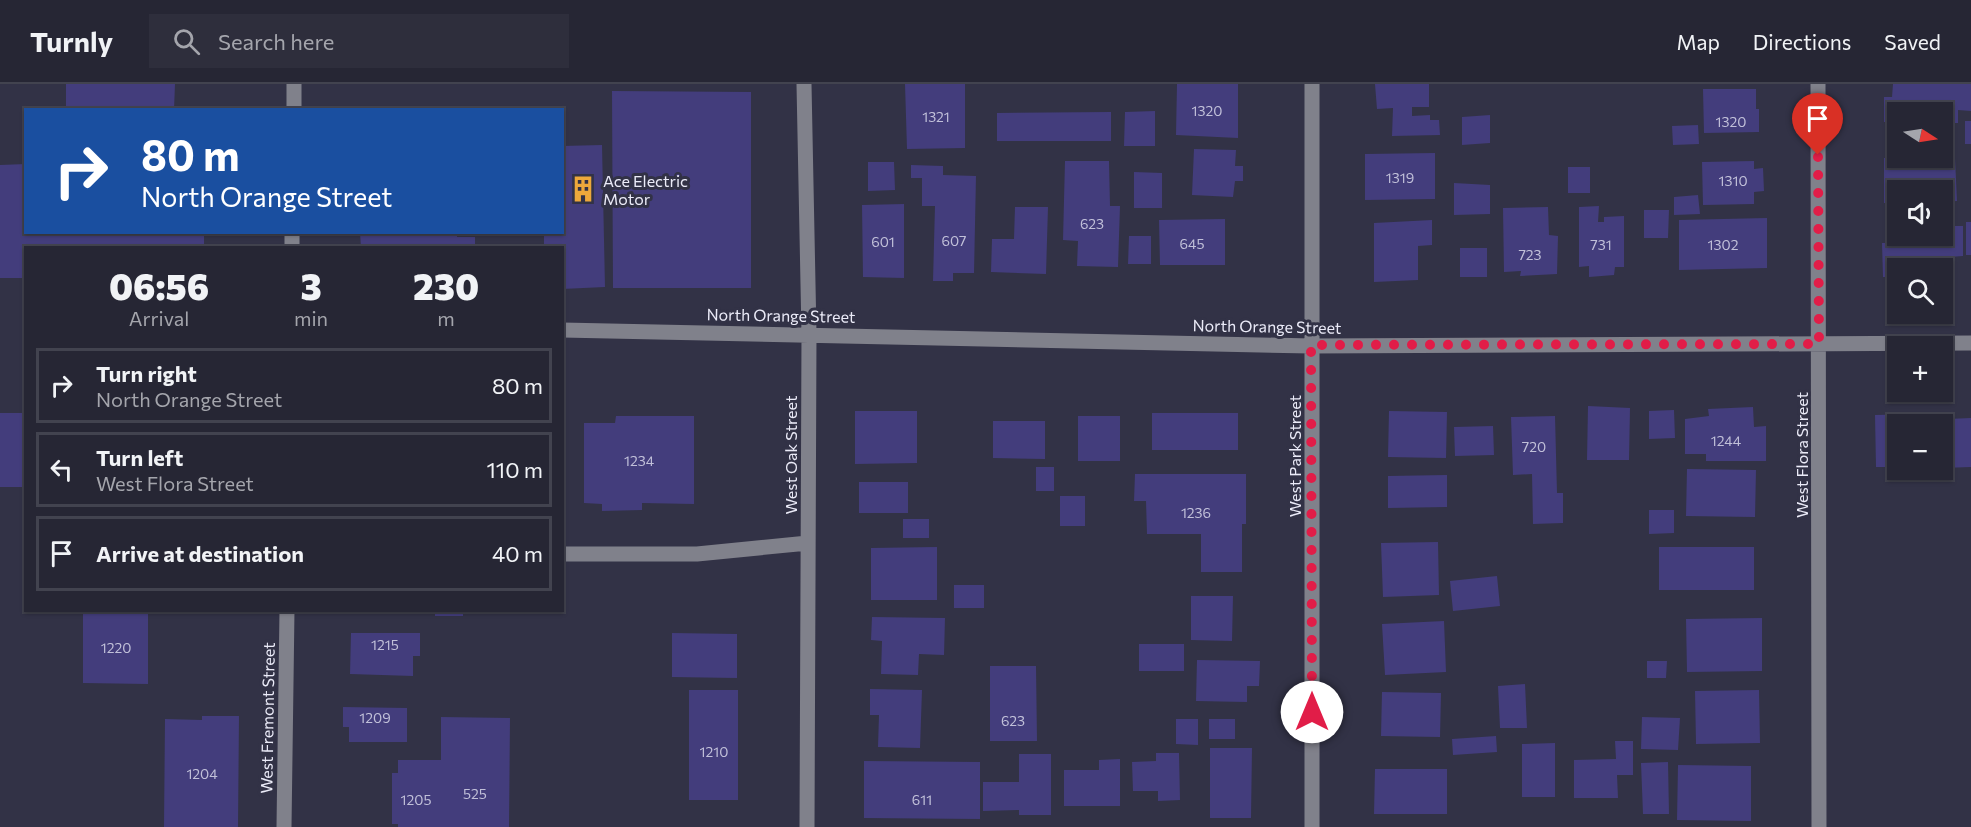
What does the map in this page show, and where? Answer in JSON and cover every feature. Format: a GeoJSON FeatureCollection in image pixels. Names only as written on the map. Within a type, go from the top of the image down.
{"type":"FeatureCollection","features":[{"type":"Feature","properties":{"kind":"street"},"geometry":{"type":"LineString","coordinates":[[294,84],[294,108]]}},
{"type":"Feature","properties":{"kind":"street","name":"West Oak Street"},"geometry":{"type":"LineString","coordinates":[[804,84],[809,334],[807,827]]}},
{"type":"Feature","properties":{"kind":"street","name":"West Park Street"},"geometry":{"type":"LineString","coordinates":[[1312,84],[1312,827]]}},
{"type":"Feature","properties":{"kind":"street","name":"West Flora Street"},"geometry":{"type":"LineString","coordinates":[[1818,84],[1819,827]]}},
{"type":"Feature","properties":{"kind":"street","name":"North Orange Street"},"geometry":{"type":"LineString","coordinates":[[564,330],[1311,345],[1971,343]]}},
{"type":"Feature","properties":{"kind":"street"},"geometry":{"type":"LineString","coordinates":[[564,554],[697,554],[808,543]]}},
{"type":"Feature","properties":{"kind":"street","name":"West Fremont Street"},"geometry":{"type":"LineString","coordinates":[[284,827],[287,612]]}},
{"type":"Feature","properties":{"kind":"building"},"geometry":{"type":"Polygon","coordinates":[[[66,84],[175,84],[174,108],[66,108],[66,84]]]}},
{"type":"Feature","properties":{"kind":"building"},"geometry":{"type":"Polygon","coordinates":[[[905,84],[965,84],[965,148],[907,149],[905,84]]]}},
{"type":"Feature","properties":{"kind":"building"},"geometry":{"type":"Polygon","coordinates":[[[1177,84],[1238,84],[1238,138],[1176,135],[1177,84]]]}},
{"type":"Feature","properties":{"kind":"building"},"geometry":{"type":"Polygon","coordinates":[[[1375,84],[1429,84],[1429,107],[1412,107],[1412,116],[1430,115],[1430,120],[1439,120],[1440,135],[1392,136],[1393,108],[1377,109],[1375,84]]]}},
{"type":"Feature","properties":{"kind":"building"},"geometry":{"type":"Polygon","coordinates":[[[1893,84],[1971,84],[1971,111],[1958,110],[1958,123],[1953,123],[1953,102],[1887,102],[1887,122],[1884,122],[1884,97],[1892,97],[1893,84]]]}},
{"type":"Feature","properties":{"kind":"building"},"geometry":{"type":"Polygon","coordinates":[[[1703,89],[1756,89],[1759,132],[1704,133],[1703,89]]]}},
{"type":"Feature","properties":{"kind":"building"},"geometry":{"type":"Polygon","coordinates":[[[612,91],[751,92],[751,288],[613,288],[612,91]]]}},
{"type":"Feature","properties":{"kind":"building"},"geometry":{"type":"Polygon","coordinates":[[[424,106],[424,108],[325,108],[424,106]]]}},
{"type":"Feature","properties":{"kind":"building"},"geometry":{"type":"Polygon","coordinates":[[[1155,111],[1155,146],[1124,146],[1125,112],[1155,111]]]}},
{"type":"Feature","properties":{"kind":"building"},"geometry":{"type":"Polygon","coordinates":[[[1111,112],[1111,141],[997,141],[997,113],[1111,112]]]}},
{"type":"Feature","properties":{"kind":"building"},"geometry":{"type":"Polygon","coordinates":[[[1490,115],[1490,143],[1462,145],[1462,117],[1490,115]]]}},
{"type":"Feature","properties":{"kind":"building"},"geometry":{"type":"Polygon","coordinates":[[[1965,121],[1971,121],[1971,144],[1965,144],[1965,121]]]}},
{"type":"Feature","properties":{"kind":"building"},"geometry":{"type":"Polygon","coordinates":[[[1698,125],[1699,144],[1673,145],[1672,126],[1698,125]]]}},
{"type":"Feature","properties":{"kind":"building","name":"Ace Electric Motor"},"geometry":{"type":"Polygon","coordinates":[[[602,145],[605,287],[564,289],[564,246],[544,246],[544,234],[564,234],[564,146],[602,145]]]}},
{"type":"Feature","properties":{"kind":"building"},"geometry":{"type":"Polygon","coordinates":[[[1194,149],[1236,150],[1235,166],[1243,166],[1243,181],[1235,181],[1233,197],[1192,195],[1194,149]]]}},
{"type":"Feature","properties":{"kind":"building"},"geometry":{"type":"Polygon","coordinates":[[[1435,153],[1435,199],[1365,200],[1365,154],[1435,153]]]}},
{"type":"Feature","properties":{"kind":"building"},"geometry":{"type":"Polygon","coordinates":[[[1884,158],[1887,158],[1887,168],[1953,168],[1953,158],[1955,158],[1957,201],[1953,201],[1953,180],[1887,180],[1887,203],[1884,203],[1884,158]]]}},
{"type":"Feature","properties":{"kind":"building"},"geometry":{"type":"Polygon","coordinates":[[[1065,161],[1109,161],[1110,206],[1120,206],[1118,267],[1077,266],[1078,241],[1063,240],[1065,161]]]}},
{"type":"Feature","properties":{"kind":"building"},"geometry":{"type":"Polygon","coordinates":[[[1754,161],[1754,169],[1763,168],[1764,191],[1754,192],[1754,204],[1703,205],[1702,162],[1754,161]]]}},
{"type":"Feature","properties":{"kind":"building"},"geometry":{"type":"Polygon","coordinates":[[[868,162],[894,162],[895,190],[868,191],[868,162]]]}},
{"type":"Feature","properties":{"kind":"building"},"geometry":{"type":"Polygon","coordinates":[[[24,164],[24,234],[204,234],[204,246],[24,246],[24,278],[0,278],[0,165],[24,164]]]}},
{"type":"Feature","properties":{"kind":"building"},"geometry":{"type":"Polygon","coordinates":[[[911,165],[943,166],[943,175],[976,176],[974,273],[953,273],[953,281],[933,281],[935,206],[922,206],[922,178],[911,178],[911,165]]]}},
{"type":"Feature","properties":{"kind":"building"},"geometry":{"type":"Polygon","coordinates":[[[1568,167],[1590,167],[1590,193],[1568,193],[1568,167]]]}},
{"type":"Feature","properties":{"kind":"building"},"geometry":{"type":"Polygon","coordinates":[[[1134,172],[1162,173],[1162,208],[1134,208],[1134,172]]]}},
{"type":"Feature","properties":{"kind":"building"},"geometry":{"type":"Polygon","coordinates":[[[1454,183],[1490,185],[1490,214],[1454,215],[1454,183]]]}},
{"type":"Feature","properties":{"kind":"building"},"geometry":{"type":"Polygon","coordinates":[[[1698,195],[1700,214],[1674,215],[1674,197],[1698,195]]]}},
{"type":"Feature","properties":{"kind":"building"},"geometry":{"type":"Polygon","coordinates":[[[904,204],[904,278],[863,277],[862,205],[904,204]]]}},
{"type":"Feature","properties":{"kind":"building"},"geometry":{"type":"Polygon","coordinates":[[[1599,206],[1598,222],[1604,222],[1604,217],[1624,216],[1624,267],[1615,267],[1614,275],[1589,277],[1589,266],[1579,267],[1579,207],[1599,206]]]}},
{"type":"Feature","properties":{"kind":"building"},"geometry":{"type":"Polygon","coordinates":[[[1015,207],[1048,207],[1046,274],[991,272],[992,239],[1014,239],[1015,207]]]}},
{"type":"Feature","properties":{"kind":"building"},"geometry":{"type":"Polygon","coordinates":[[[1548,207],[1549,235],[1558,236],[1557,274],[1520,276],[1521,271],[1504,272],[1503,208],[1548,207]]]}},
{"type":"Feature","properties":{"kind":"building"},"geometry":{"type":"Polygon","coordinates":[[[1644,210],[1669,210],[1668,238],[1644,238],[1644,210]]]}},
{"type":"Feature","properties":{"kind":"building"},"geometry":{"type":"Polygon","coordinates":[[[1767,218],[1767,268],[1679,270],[1679,220],[1767,218]]]}},
{"type":"Feature","properties":{"kind":"building"},"geometry":{"type":"Polygon","coordinates":[[[1225,219],[1225,265],[1160,265],[1159,220],[1225,219]]]}},
{"type":"Feature","properties":{"kind":"building"},"geometry":{"type":"Polygon","coordinates":[[[1432,220],[1432,245],[1418,246],[1418,280],[1374,282],[1374,223],[1432,220]]]}},
{"type":"Feature","properties":{"kind":"building"},"geometry":{"type":"Polygon","coordinates":[[[1966,222],[1971,222],[1971,255],[1966,255],[1966,222]]]}},
{"type":"Feature","properties":{"kind":"building"},"geometry":{"type":"Polygon","coordinates":[[[1953,226],[1963,226],[1963,256],[1887,258],[1887,277],[1883,277],[1882,243],[1887,243],[1887,246],[1953,246],[1953,226]]]}},
{"type":"Feature","properties":{"kind":"building"},"geometry":{"type":"Polygon","coordinates":[[[360,234],[457,234],[457,237],[475,237],[475,246],[361,246],[360,234]]]}},
{"type":"Feature","properties":{"kind":"building"},"geometry":{"type":"Polygon","coordinates":[[[1129,236],[1151,236],[1151,264],[1128,264],[1129,236]]]}},
{"type":"Feature","properties":{"kind":"building"},"geometry":{"type":"Polygon","coordinates":[[[1460,248],[1487,248],[1487,277],[1460,277],[1460,248]]]}},
{"type":"Feature","properties":{"kind":"building"},"geometry":{"type":"Polygon","coordinates":[[[1588,406],[1630,408],[1629,460],[1587,460],[1588,406]]]}},
{"type":"Feature","properties":{"kind":"building"},"geometry":{"type":"Polygon","coordinates":[[[1753,407],[1754,427],[1766,426],[1766,461],[1706,461],[1706,454],[1685,454],[1685,419],[1709,416],[1708,409],[1753,407]]]}},
{"type":"Feature","properties":{"kind":"building"},"geometry":{"type":"Polygon","coordinates":[[[1674,410],[1675,438],[1649,439],[1649,411],[1674,410]]]}},
{"type":"Feature","properties":{"kind":"building"},"geometry":{"type":"Polygon","coordinates":[[[855,411],[917,411],[917,463],[855,464],[855,411]]]}},
{"type":"Feature","properties":{"kind":"building"},"geometry":{"type":"Polygon","coordinates":[[[1389,411],[1447,412],[1446,458],[1388,457],[1389,411]]]}},
{"type":"Feature","properties":{"kind":"building"},"geometry":{"type":"Polygon","coordinates":[[[0,413],[24,413],[24,487],[0,487],[0,413]]]}},
{"type":"Feature","properties":{"kind":"building"},"geometry":{"type":"Polygon","coordinates":[[[1152,413],[1238,413],[1238,450],[1152,450],[1152,413]]]}},
{"type":"Feature","properties":{"kind":"building"},"geometry":{"type":"Polygon","coordinates":[[[1875,415],[1887,415],[1887,467],[1876,467],[1875,415]]]}},
{"type":"Feature","properties":{"kind":"building"},"geometry":{"type":"Polygon","coordinates":[[[616,416],[694,416],[694,504],[642,503],[642,510],[602,511],[602,504],[584,503],[584,423],[615,423],[616,416]]]}},
{"type":"Feature","properties":{"kind":"building"},"geometry":{"type":"Polygon","coordinates":[[[1078,416],[1120,416],[1120,461],[1078,461],[1078,416]]]}},
{"type":"Feature","properties":{"kind":"building"},"geometry":{"type":"Polygon","coordinates":[[[1555,416],[1557,493],[1563,493],[1563,523],[1533,524],[1532,474],[1513,475],[1511,417],[1555,416]]]}},
{"type":"Feature","properties":{"kind":"building"},"geometry":{"type":"Polygon","coordinates":[[[1971,418],[1971,467],[1953,468],[1953,419],[1971,418]]]}},
{"type":"Feature","properties":{"kind":"building"},"geometry":{"type":"Polygon","coordinates":[[[993,421],[1045,421],[1045,459],[993,458],[993,421]]]}},
{"type":"Feature","properties":{"kind":"building"},"geometry":{"type":"Polygon","coordinates":[[[1493,426],[1494,455],[1455,456],[1454,427],[1493,426]]]}},
{"type":"Feature","properties":{"kind":"building"},"geometry":{"type":"Polygon","coordinates":[[[1036,467],[1054,467],[1054,491],[1036,491],[1036,467]]]}},
{"type":"Feature","properties":{"kind":"building"},"geometry":{"type":"Polygon","coordinates":[[[1687,469],[1756,470],[1755,517],[1686,516],[1687,469]]]}},
{"type":"Feature","properties":{"kind":"building"},"geometry":{"type":"Polygon","coordinates":[[[1135,474],[1246,474],[1246,524],[1242,524],[1242,572],[1201,572],[1201,534],[1147,534],[1146,501],[1134,501],[1135,474]]]}},
{"type":"Feature","properties":{"kind":"building"},"geometry":{"type":"Polygon","coordinates":[[[1447,475],[1447,507],[1388,508],[1388,476],[1447,475]]]}},
{"type":"Feature","properties":{"kind":"building"},"geometry":{"type":"Polygon","coordinates":[[[859,482],[908,482],[908,513],[859,513],[859,482]]]}},
{"type":"Feature","properties":{"kind":"building"},"geometry":{"type":"Polygon","coordinates":[[[1060,496],[1085,496],[1085,526],[1060,526],[1060,496]]]}},
{"type":"Feature","properties":{"kind":"building"},"geometry":{"type":"Polygon","coordinates":[[[1649,510],[1674,510],[1674,533],[1649,534],[1649,510]]]}},
{"type":"Feature","properties":{"kind":"building"},"geometry":{"type":"Polygon","coordinates":[[[903,519],[929,519],[929,538],[903,538],[903,519]]]}},
{"type":"Feature","properties":{"kind":"building"},"geometry":{"type":"Polygon","coordinates":[[[1438,542],[1439,595],[1383,597],[1381,543],[1438,542]]]}},
{"type":"Feature","properties":{"kind":"building"},"geometry":{"type":"Polygon","coordinates":[[[937,547],[937,600],[871,600],[871,548],[937,547]]]}},
{"type":"Feature","properties":{"kind":"building"},"geometry":{"type":"Polygon","coordinates":[[[1659,547],[1754,547],[1754,590],[1659,590],[1659,547]]]}},
{"type":"Feature","properties":{"kind":"building"},"geometry":{"type":"Polygon","coordinates":[[[1497,576],[1500,606],[1453,611],[1450,581],[1497,576]]]}},
{"type":"Feature","properties":{"kind":"building"},"geometry":{"type":"Polygon","coordinates":[[[954,585],[984,585],[984,608],[954,608],[954,585]]]}},
{"type":"Feature","properties":{"kind":"building"},"geometry":{"type":"Polygon","coordinates":[[[1191,596],[1233,596],[1232,641],[1191,640],[1191,596]]]}},
{"type":"Feature","properties":{"kind":"building"},"geometry":{"type":"Polygon","coordinates":[[[83,612],[148,612],[148,684],[83,683],[83,612]]]}},
{"type":"Feature","properties":{"kind":"building"},"geometry":{"type":"Polygon","coordinates":[[[435,612],[463,612],[463,616],[435,616],[435,612]]]}},
{"type":"Feature","properties":{"kind":"building"},"geometry":{"type":"Polygon","coordinates":[[[872,617],[945,618],[944,655],[919,654],[918,675],[881,674],[882,641],[871,640],[872,617]]]}},
{"type":"Feature","properties":{"kind":"building"},"geometry":{"type":"Polygon","coordinates":[[[1762,618],[1762,671],[1687,672],[1686,619],[1762,618]]]}},
{"type":"Feature","properties":{"kind":"building"},"geometry":{"type":"Polygon","coordinates":[[[1444,621],[1446,672],[1385,675],[1382,624],[1444,621]]]}},
{"type":"Feature","properties":{"kind":"building"},"geometry":{"type":"Polygon","coordinates":[[[351,633],[420,633],[420,656],[413,656],[413,676],[350,674],[351,633]]]}},
{"type":"Feature","properties":{"kind":"building"},"geometry":{"type":"Polygon","coordinates":[[[672,633],[737,634],[737,678],[672,677],[672,633]]]}},
{"type":"Feature","properties":{"kind":"building"},"geometry":{"type":"Polygon","coordinates":[[[1139,644],[1184,644],[1184,671],[1139,671],[1139,644]]]}},
{"type":"Feature","properties":{"kind":"building"},"geometry":{"type":"Polygon","coordinates":[[[1197,660],[1260,661],[1259,686],[1247,686],[1247,702],[1196,701],[1197,660]]]}},
{"type":"Feature","properties":{"kind":"building"},"geometry":{"type":"Polygon","coordinates":[[[1647,661],[1667,661],[1666,678],[1647,678],[1647,661]]]}},
{"type":"Feature","properties":{"kind":"building"},"geometry":{"type":"Polygon","coordinates":[[[990,666],[1036,666],[1037,741],[990,741],[990,666]]]}},
{"type":"Feature","properties":{"kind":"building"},"geometry":{"type":"Polygon","coordinates":[[[1525,684],[1527,728],[1500,728],[1498,686],[1525,684]]]}},
{"type":"Feature","properties":{"kind":"building"},"geometry":{"type":"Polygon","coordinates":[[[870,689],[922,690],[920,748],[878,747],[879,715],[870,715],[870,689]]]}},
{"type":"Feature","properties":{"kind":"building"},"geometry":{"type":"Polygon","coordinates":[[[689,690],[738,690],[738,800],[689,800],[689,690]]]}},
{"type":"Feature","properties":{"kind":"building"},"geometry":{"type":"Polygon","coordinates":[[[1759,690],[1760,743],[1696,744],[1695,691],[1759,690]]]}},
{"type":"Feature","properties":{"kind":"building"},"geometry":{"type":"Polygon","coordinates":[[[1382,692],[1441,693],[1440,737],[1381,736],[1382,692]]]}},
{"type":"Feature","properties":{"kind":"building"},"geometry":{"type":"Polygon","coordinates":[[[343,707],[407,708],[407,742],[349,742],[349,727],[343,727],[343,707]]]}},
{"type":"Feature","properties":{"kind":"building"},"geometry":{"type":"Polygon","coordinates":[[[202,716],[239,716],[238,827],[164,827],[165,719],[202,720],[202,716]]]}},
{"type":"Feature","properties":{"kind":"building"},"geometry":{"type":"Polygon","coordinates":[[[441,717],[510,718],[509,827],[398,827],[398,824],[392,824],[392,773],[398,773],[398,760],[441,760],[441,717]]]}},
{"type":"Feature","properties":{"kind":"building"},"geometry":{"type":"Polygon","coordinates":[[[1642,717],[1680,718],[1678,750],[1641,749],[1642,717]]]}},
{"type":"Feature","properties":{"kind":"building"},"geometry":{"type":"Polygon","coordinates":[[[1176,719],[1198,719],[1198,745],[1176,744],[1176,719]]]}},
{"type":"Feature","properties":{"kind":"building"},"geometry":{"type":"Polygon","coordinates":[[[1209,719],[1235,719],[1235,739],[1209,739],[1209,719]]]}},
{"type":"Feature","properties":{"kind":"building"},"geometry":{"type":"Polygon","coordinates":[[[1496,736],[1497,752],[1453,755],[1452,739],[1496,736]]]}},
{"type":"Feature","properties":{"kind":"building"},"geometry":{"type":"Polygon","coordinates":[[[1615,741],[1633,741],[1633,775],[1617,775],[1618,798],[1574,798],[1574,760],[1616,759],[1615,741]]]}},
{"type":"Feature","properties":{"kind":"building"},"geometry":{"type":"Polygon","coordinates":[[[1555,743],[1555,797],[1522,797],[1522,744],[1555,743]]]}},
{"type":"Feature","properties":{"kind":"building"},"geometry":{"type":"Polygon","coordinates":[[[1210,748],[1252,748],[1251,818],[1210,818],[1210,748]]]}},
{"type":"Feature","properties":{"kind":"building"},"geometry":{"type":"Polygon","coordinates":[[[1156,753],[1179,753],[1180,800],[1158,801],[1158,791],[1133,791],[1132,762],[1156,761],[1156,753]]]}},
{"type":"Feature","properties":{"kind":"building"},"geometry":{"type":"Polygon","coordinates":[[[1019,754],[1051,754],[1051,815],[1019,815],[1019,810],[983,811],[983,782],[1019,782],[1019,754]]]}},
{"type":"Feature","properties":{"kind":"building"},"geometry":{"type":"Polygon","coordinates":[[[1120,759],[1120,806],[1064,806],[1064,770],[1099,770],[1099,760],[1120,759]]]}},
{"type":"Feature","properties":{"kind":"building"},"geometry":{"type":"Polygon","coordinates":[[[864,761],[980,762],[980,819],[864,818],[864,761]]]}},
{"type":"Feature","properties":{"kind":"building"},"geometry":{"type":"Polygon","coordinates":[[[1668,762],[1669,814],[1643,814],[1641,763],[1668,762]]]}},
{"type":"Feature","properties":{"kind":"building"},"geometry":{"type":"Polygon","coordinates":[[[1678,765],[1751,766],[1751,821],[1677,820],[1678,765]]]}},
{"type":"Feature","properties":{"kind":"building"},"geometry":{"type":"Polygon","coordinates":[[[1375,769],[1447,769],[1447,814],[1374,814],[1375,769]]]}},
{"type":"Feature","properties":{"kind":"place","name":"Ace Electric Motor"},"geometry":{"type":"Point","coordinates":[583,189]}},
{"type":"Feature","properties":{"kind":"route"},"geometry":{"type":"LineString","coordinates":[[1312,712],[1311,345],[1819,344],[1818,155]]}}]}
